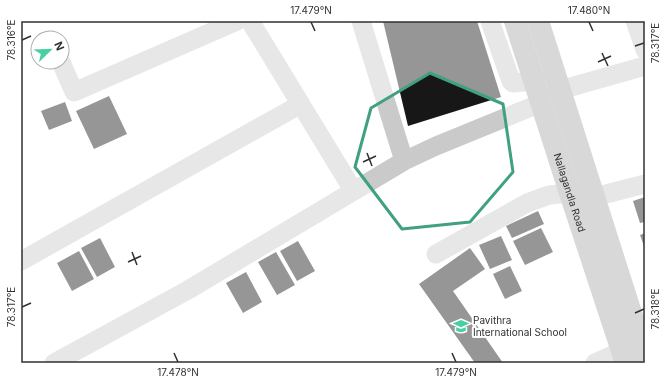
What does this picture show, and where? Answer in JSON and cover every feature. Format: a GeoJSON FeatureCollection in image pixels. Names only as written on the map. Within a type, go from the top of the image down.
{"type":"FeatureCollection","features":[{"type":"Feature","properties":{"kind":"main road","name":"Nallagandla Road"},"geometry":{"type":"LineString","coordinates":[[515,21],[624,357]]}},
{"type":"Feature","properties":{"kind":"main road"},"geometry":{"type":"LineString","coordinates":[[538,21],[645,357]]}},
{"type":"Feature","properties":{"kind":"street"},"geometry":{"type":"LineString","coordinates":[[64,70],[74,92],[237,21]]}},
{"type":"Feature","properties":{"kind":"street"},"geometry":{"type":"LineString","coordinates":[[250,21],[353,190]]}},
{"type":"Feature","properties":{"kind":"street"},"geometry":{"type":"LineString","coordinates":[[361,21],[404,161]]}},
{"type":"Feature","properties":{"kind":"street"},"geometry":{"type":"LineString","coordinates":[[490,21],[511,81],[513,83],[517,83],[533,78]]}},
{"type":"Feature","properties":{"kind":"street"},"geometry":{"type":"LineString","coordinates":[[635,21],[645,50]]}},
{"type":"Feature","properties":{"kind":"street"},"geometry":{"type":"LineString","coordinates":[[560,90],[645,66]]}},
{"type":"Feature","properties":{"kind":"street"},"geometry":{"type":"LineString","coordinates":[[54,363],[188,290],[353,190],[404,161],[436,146],[541,103]]}},
{"type":"Feature","properties":{"kind":"street"},"geometry":{"type":"LineString","coordinates":[[21,261],[301,104]]}},
{"type":"Feature","properties":{"kind":"street"},"geometry":{"type":"LineString","coordinates":[[594,196],[645,184]]}},
{"type":"Feature","properties":{"kind":"street"},"geometry":{"type":"LineString","coordinates":[[436,254],[527,203],[549,195],[570,193]]}},
{"type":"Feature","properties":{"kind":"street"},"geometry":{"type":"LineString","coordinates":[[595,363],[624,357]]}},
{"type":"Feature","properties":{"kind":"highlighted area"},"geometry":{"type":"Polygon","coordinates":[[[430,73],[503,104],[513,172],[470,222],[402,229],[355,167],[371,108],[430,73]]]}},
{"type":"Feature","properties":{"kind":"building"},"geometry":{"type":"Polygon","coordinates":[[[383,21],[477,21],[501,97],[408,126],[383,21]]]}},
{"type":"Feature","properties":{"kind":"building"},"geometry":{"type":"Polygon","coordinates":[[[109,96],[127,134],[94,149],[76,111],[109,96]]]}},
{"type":"Feature","properties":{"kind":"building"},"geometry":{"type":"Polygon","coordinates":[[[65,102],[72,121],[49,130],[41,111],[65,102]]]}},
{"type":"Feature","properties":{"kind":"building"},"geometry":{"type":"Polygon","coordinates":[[[645,197],[645,222],[640,223],[633,201],[645,197]]]}},
{"type":"Feature","properties":{"kind":"building"},"geometry":{"type":"Polygon","coordinates":[[[538,211],[544,224],[512,238],[506,226],[538,211]]]}},
{"type":"Feature","properties":{"kind":"building"},"geometry":{"type":"Polygon","coordinates":[[[541,228],[553,252],[525,265],[513,241],[541,228]]]}},
{"type":"Feature","properties":{"kind":"building"},"geometry":{"type":"Polygon","coordinates":[[[645,233],[645,249],[640,235],[645,233]]]}},
{"type":"Feature","properties":{"kind":"building"},"geometry":{"type":"Polygon","coordinates":[[[501,236],[512,260],[490,269],[479,245],[501,236]]]}},
{"type":"Feature","properties":{"kind":"building"},"geometry":{"type":"Polygon","coordinates":[[[100,238],[115,267],[97,277],[81,248],[100,238]]]}},
{"type":"Feature","properties":{"kind":"building"},"geometry":{"type":"Polygon","coordinates":[[[298,241],[315,271],[297,281],[280,251],[298,241]]]}},
{"type":"Feature","properties":{"kind":"building"},"geometry":{"type":"Polygon","coordinates":[[[470,248],[485,269],[453,291],[503,363],[475,363],[419,284],[470,248]]]}},
{"type":"Feature","properties":{"kind":"building"},"geometry":{"type":"Polygon","coordinates":[[[79,251],[94,279],[72,291],[57,263],[79,251]]]}},
{"type":"Feature","properties":{"kind":"building"},"geometry":{"type":"Polygon","coordinates":[[[276,252],[295,285],[277,295],[258,262],[276,252]]]}},
{"type":"Feature","properties":{"kind":"building"},"geometry":{"type":"Polygon","coordinates":[[[510,266],[522,291],[505,299],[493,274],[510,266]]]}},
{"type":"Feature","properties":{"kind":"building"},"geometry":{"type":"Polygon","coordinates":[[[246,272],[262,302],[243,313],[226,283],[246,272]]]}},
{"type":"Feature","properties":{"kind":"place","name":"Pavithra International School"},"geometry":{"type":"Point","coordinates":[461,326]}}]}
